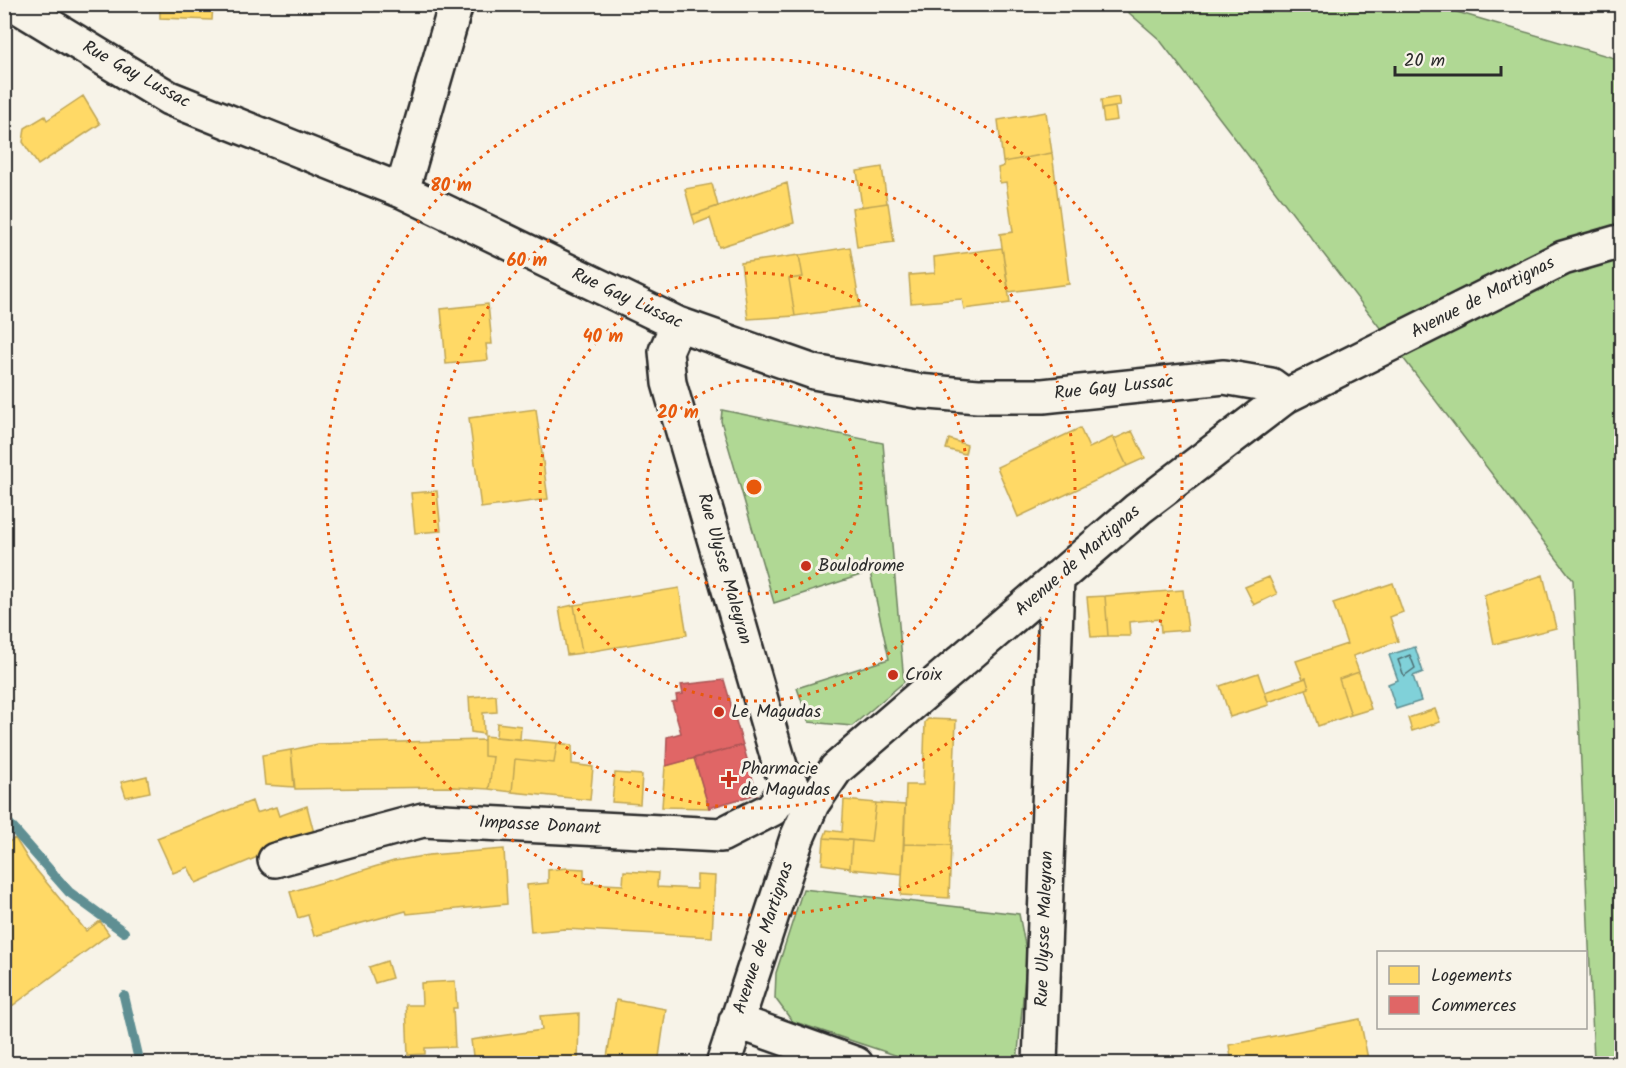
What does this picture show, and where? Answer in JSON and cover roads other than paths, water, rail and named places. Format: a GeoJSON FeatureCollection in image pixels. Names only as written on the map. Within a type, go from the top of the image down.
{"type":"FeatureCollection","features":[{"type":"Feature","properties":{"kind":"street","name":"Rue Gay Lussac"},"geometry":{"type":"LineString","coordinates":[[14,4],[169,98],[402,191],[678,324],[814,372],[917,391],[978,396],[1043,396],[1224,377],[1271,385],[1286,396]]}},
{"type":"Feature","properties":{"kind":"street"},"geometry":{"type":"LineString","coordinates":[[402,191],[456,4]]}},
{"type":"Feature","properties":{"kind":"street","name":"Avenue de Martignas"},"geometry":{"type":"LineString","coordinates":[[723,1064],[797,838],[801,794],[836,769],[1138,509],[1286,396],[1563,258],[1622,241]]}},
{"type":"Feature","properties":{"kind":"street","name":"Rue Ulysse Maleyran"},"geometry":{"type":"LineString","coordinates":[[678,324],[666,351],[669,383],[781,769],[801,794]]}},
{"type":"Feature","properties":{"kind":"street","name":"Rue Ulysse Maleyran"},"geometry":{"type":"LineString","coordinates":[[1040,1064],[1057,578]]}},
{"type":"Feature","properties":{"kind":"street","name":"Impasse Donant"},"geometry":{"type":"LineString","coordinates":[[274,860],[423,820],[720,835],[801,794]]}},
{"type":"Feature","properties":{"kind":"street"},"geometry":{"type":"LineString","coordinates":[[736,1021],[856,1064]]}},
{"type":"Feature","properties":{"kind":"water"},"geometry":{"type":"Polygon","coordinates":[[[1415,647],[1423,672],[1413,676],[1421,701],[1396,709],[1388,684],[1398,680],[1389,655],[1415,647]]]}},
{"type":"Feature","properties":{"kind":"waterway"},"geometry":{"type":"LineString","coordinates":[[4,818],[69,892],[124,932]]}},
{"type":"Feature","properties":{"kind":"waterway"},"geometry":{"type":"LineString","coordinates":[[124,996],[140,1064]]}},
{"type":"Feature","properties":{"kind":"place","name":"Boulodrome"},"geometry":{"type":"Point","coordinates":[806,566]}},
{"type":"Feature","properties":{"kind":"place","name":"Croix"},"geometry":{"type":"Point","coordinates":[893,675]}},
{"type":"Feature","properties":{"kind":"place","name":"Le Magudas"},"geometry":{"type":"Point","coordinates":[719,712]}},
{"type":"Feature","properties":{"kind":"place","name":"Pharmacie de Magudas"},"geometry":{"type":"Point","coordinates":[729,779]}}]}
